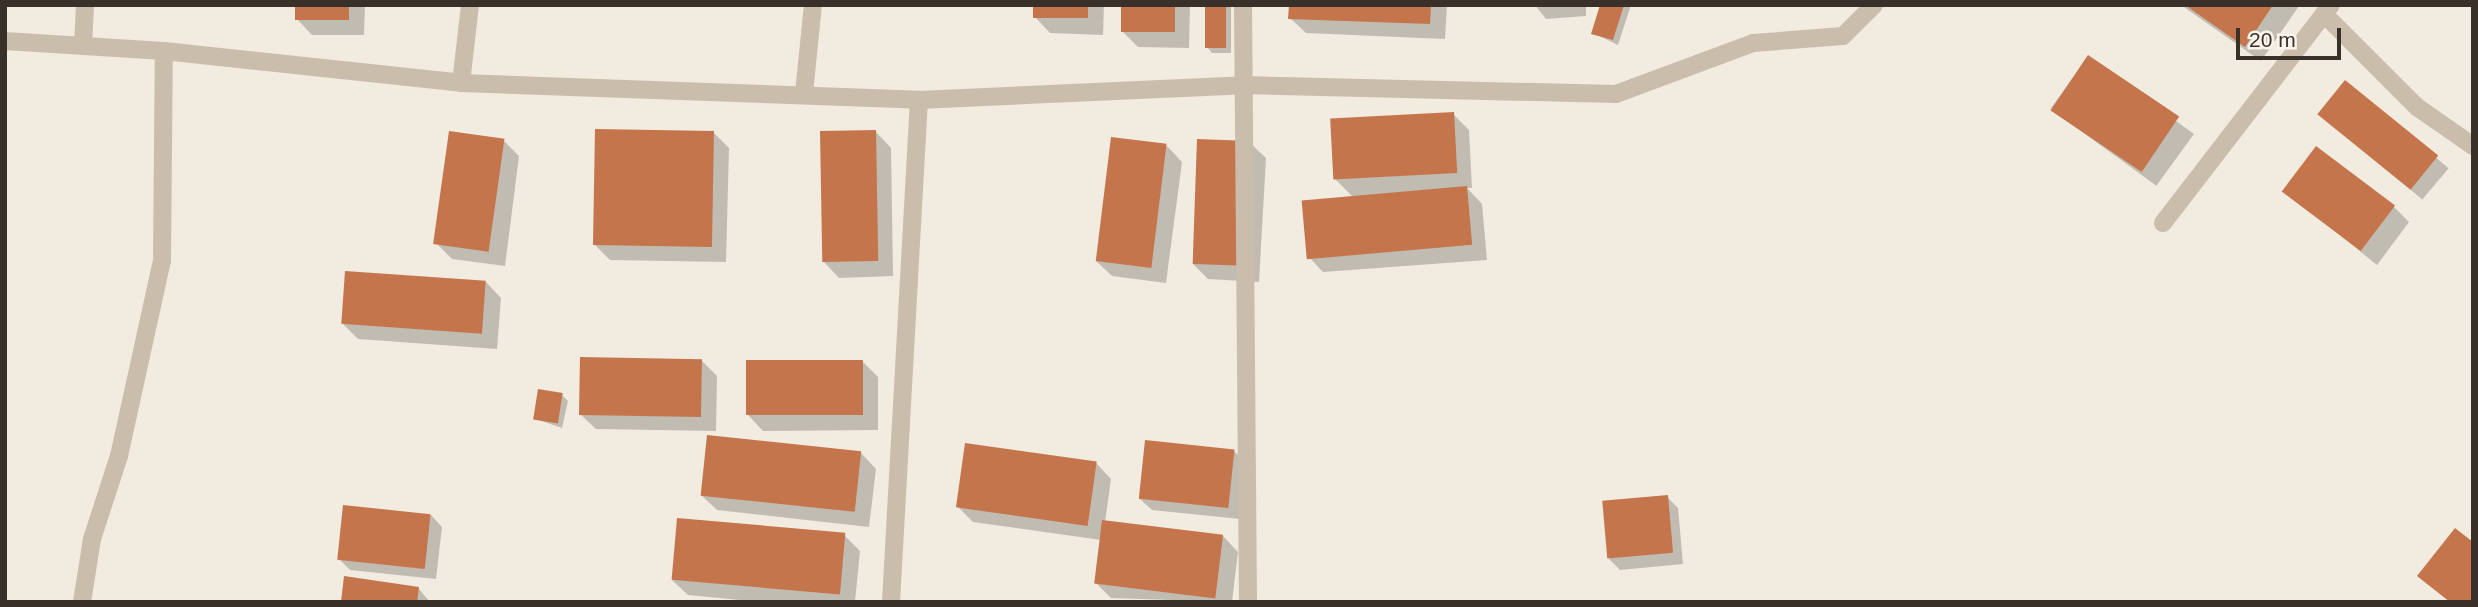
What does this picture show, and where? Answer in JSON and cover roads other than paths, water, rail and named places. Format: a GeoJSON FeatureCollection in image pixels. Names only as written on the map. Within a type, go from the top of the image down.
{"type":"FeatureCollection","features":[{"type":"Feature","properties":{"kind":"street"},"geometry":{"type":"LineString","coordinates":[[83,46],[85,5]]}},
{"type":"Feature","properties":{"kind":"street"},"geometry":{"type":"LineString","coordinates":[[461,83],[470,5]]}},
{"type":"Feature","properties":{"kind":"street"},"geometry":{"type":"LineString","coordinates":[[804,93],[813,5]]}},
{"type":"Feature","properties":{"kind":"street"},"geometry":{"type":"LineString","coordinates":[[1243,5],[1248,602]]}},
{"type":"Feature","properties":{"kind":"street"},"geometry":{"type":"LineString","coordinates":[[5,41],[164,51],[461,83],[804,93],[919,100],[1244,85],[1616,94],[1753,43],[1843,36],[1874,5]]}},
{"type":"Feature","properties":{"kind":"street"},"geometry":{"type":"LineString","coordinates":[[2163,223],[2327,10],[2417,107],[2473,146]]}},
{"type":"Feature","properties":{"kind":"street"},"geometry":{"type":"LineString","coordinates":[[82,602],[92,539],[119,456],[162,261],[164,51]]}},
{"type":"Feature","properties":{"kind":"street"},"geometry":{"type":"LineString","coordinates":[[891,602],[919,100]]}}]}
